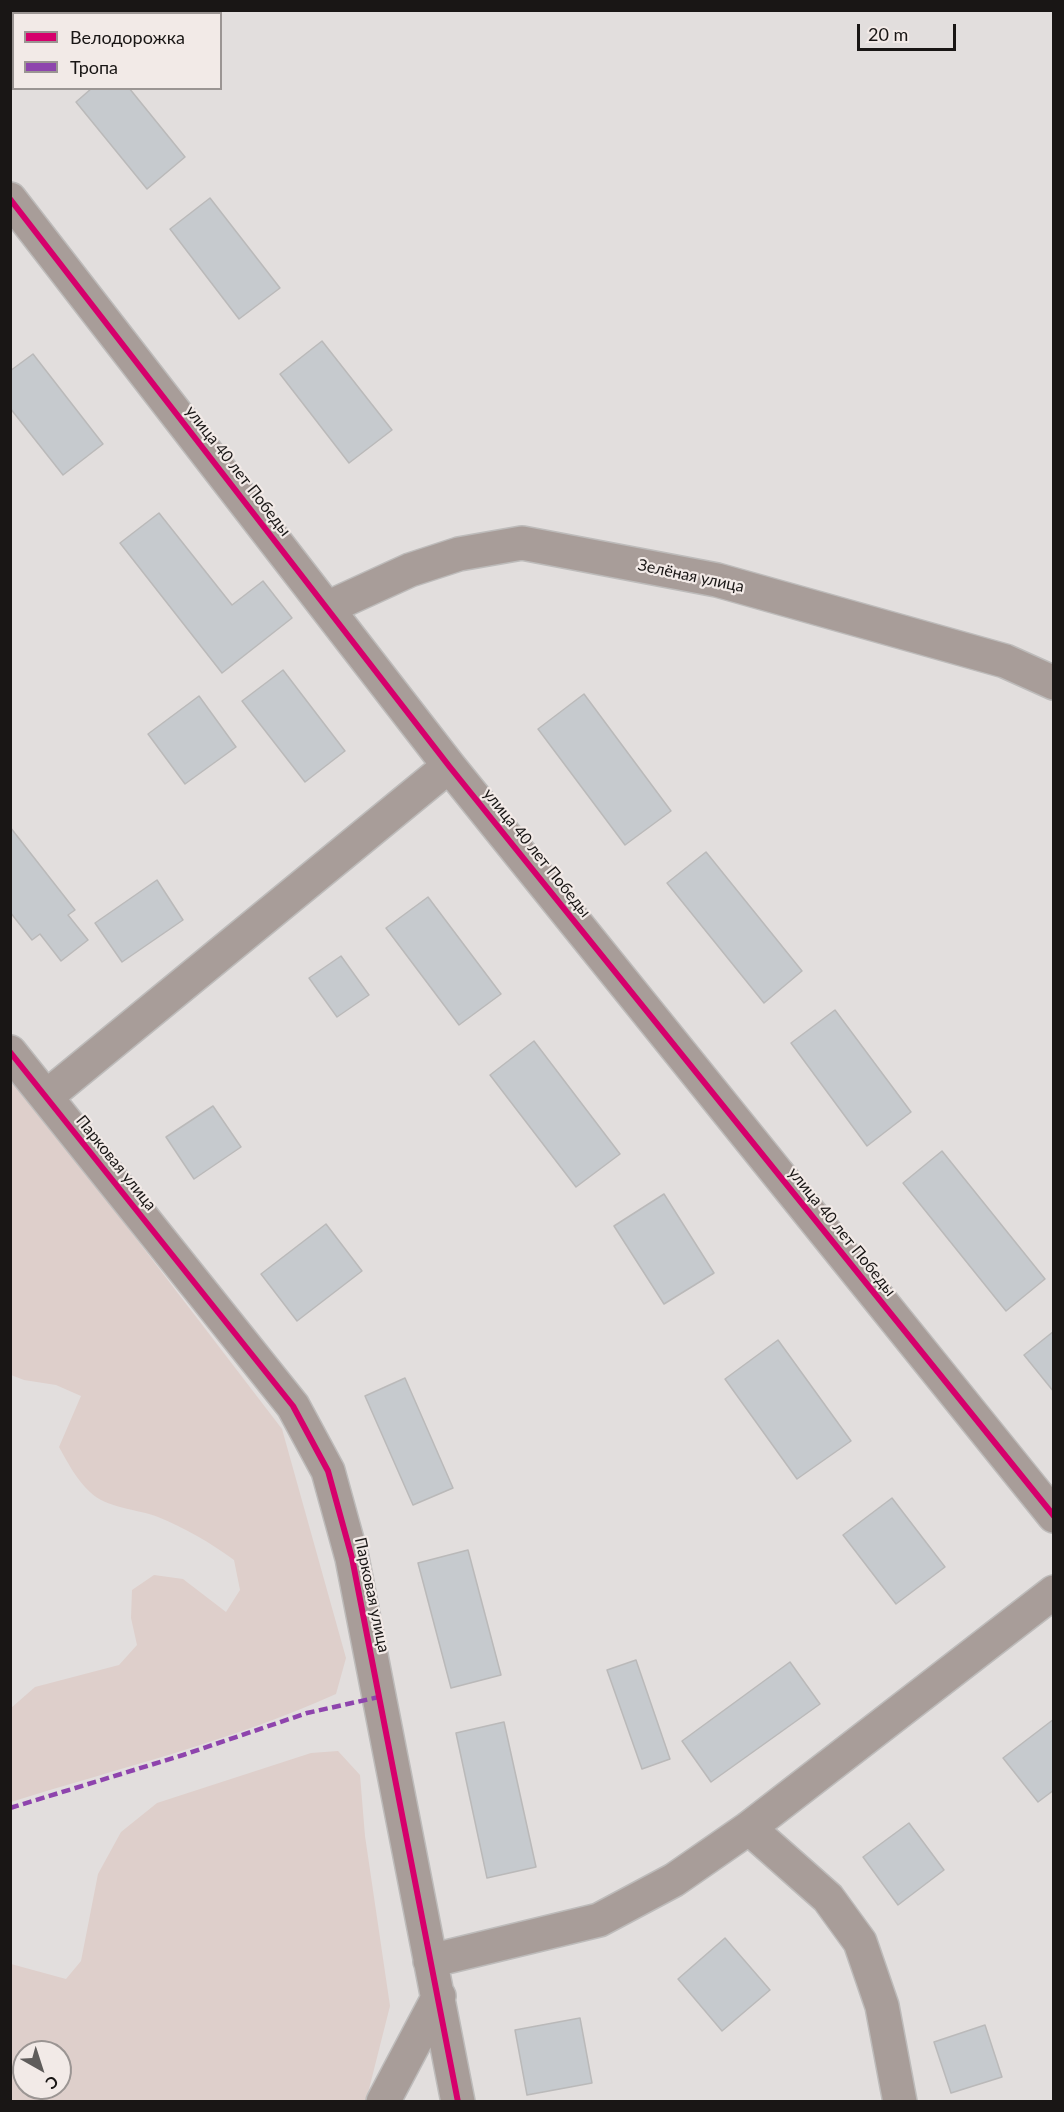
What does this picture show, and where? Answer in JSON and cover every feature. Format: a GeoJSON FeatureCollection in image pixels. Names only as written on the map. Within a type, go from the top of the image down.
{"type":"FeatureCollection","features":[{"type":"Feature","properties":{"kind":"street","name":"улица 40 лет Победы"},"geometry":{"type":"LineString","coordinates":[[10,199],[449,766],[1053,1516]]}},
{"type":"Feature","properties":{"kind":"street","name":"Зелёная улица"},"geometry":{"type":"LineString","coordinates":[[327,608],[410,570],[459,554],[522,543],[717,580],[1005,661],[1053,683]]}},
{"type":"Feature","properties":{"kind":"street"},"geometry":{"type":"LineString","coordinates":[[46,1097],[449,766]]}},
{"type":"Feature","properties":{"kind":"street","name":"Парковая улица"},"geometry":{"type":"LineString","coordinates":[[10,1052],[293,1406],[328,1472],[352,1558],[458,2102]]}},
{"type":"Feature","properties":{"kind":"street"},"geometry":{"type":"LineString","coordinates":[[430,1961],[599,1920],[674,1880],[749,1828],[1053,1592]]}},
{"type":"Feature","properties":{"kind":"street"},"geometry":{"type":"LineString","coordinates":[[749,1828],[828,1898],[860,1942],[882,2006],[900,2102]]}},
{"type":"Feature","properties":{"kind":"street"},"geometry":{"type":"LineString","coordinates":[[383,2102],[439,1996]]}},
{"type":"Feature","properties":{"kind":"shaded area"},"geometry":{"type":"Polygon","coordinates":[[[10,1074],[282,1429],[346,1658],[336,1694],[297,1711],[216,1740],[11,1802],[11,1708],[35,1687],[119,1665],[137,1645],[131,1618],[132,1590],[154,1575],[183,1579],[226,1612],[240,1590],[234,1560],[198,1536],[168,1521],[104,1502],[81,1482],[59,1447],[81,1396],[56,1385],[24,1380],[11,1375],[10,1074]]]}},
{"type":"Feature","properties":{"kind":"shaded area"},"geometry":{"type":"Polygon","coordinates":[[[338,1751],[360,1775],[365,1836],[390,2006],[366,2101],[11,2101],[11,1964],[66,1979],[81,1961],[98,1874],[121,1832],[157,1803],[311,1753],[338,1751]]]}},
{"type":"Feature","properties":{"kind":"building"},"geometry":{"type":"Polygon","coordinates":[[[10,10],[59,10],[60,12],[12,12],[12,32],[10,31],[10,10]]]}},
{"type":"Feature","properties":{"kind":"building"},"geometry":{"type":"Polygon","coordinates":[[[90,90],[131,90],[185,157],[147,189],[76,102],[90,90]]]}},
{"type":"Feature","properties":{"kind":"building"},"geometry":{"type":"Polygon","coordinates":[[[210,198],[280,288],[239,319],[170,229],[210,198]]]}},
{"type":"Feature","properties":{"kind":"building"},"geometry":{"type":"Polygon","coordinates":[[[322,341],[392,430],[349,463],[280,374],[322,341]]]}},
{"type":"Feature","properties":{"kind":"building"},"geometry":{"type":"Polygon","coordinates":[[[33,354],[103,444],[63,475],[10,408],[10,371],[33,354]]]}},
{"type":"Feature","properties":{"kind":"building"},"geometry":{"type":"Polygon","coordinates":[[[159,513],[232,605],[263,581],[292,618],[222,673],[120,543],[159,513]]]}},
{"type":"Feature","properties":{"kind":"building"},"geometry":{"type":"Polygon","coordinates":[[[283,670],[345,751],[305,782],[242,701],[283,670]]]}},
{"type":"Feature","properties":{"kind":"building"},"geometry":{"type":"Polygon","coordinates":[[[584,694],[671,811],[625,845],[538,729],[584,694]]]}},
{"type":"Feature","properties":{"kind":"building"},"geometry":{"type":"Polygon","coordinates":[[[199,696],[236,747],[185,784],[148,734],[199,696]]]}},
{"type":"Feature","properties":{"kind":"building"},"geometry":{"type":"Polygon","coordinates":[[[10,827],[75,910],[68,915],[88,940],[61,961],[40,934],[32,940],[10,912],[10,827]]]}},
{"type":"Feature","properties":{"kind":"building"},"geometry":{"type":"Polygon","coordinates":[[[706,852],[802,971],[764,1003],[667,883],[706,852]]]}},
{"type":"Feature","properties":{"kind":"building"},"geometry":{"type":"Polygon","coordinates":[[[157,880],[183,920],[122,962],[95,923],[157,880]]]}},
{"type":"Feature","properties":{"kind":"building"},"geometry":{"type":"Polygon","coordinates":[[[428,897],[501,994],[459,1025],[386,928],[428,897]]]}},
{"type":"Feature","properties":{"kind":"building"},"geometry":{"type":"Polygon","coordinates":[[[341,956],[369,995],[337,1017],[309,978],[341,956]]]}},
{"type":"Feature","properties":{"kind":"building"},"geometry":{"type":"Polygon","coordinates":[[[835,1010],[911,1112],[867,1146],[791,1043],[835,1010]]]}},
{"type":"Feature","properties":{"kind":"building"},"geometry":{"type":"Polygon","coordinates":[[[534,1041],[620,1154],[576,1187],[490,1075],[534,1041]]]}},
{"type":"Feature","properties":{"kind":"building"},"geometry":{"type":"Polygon","coordinates":[[[213,1106],[241,1147],[194,1179],[166,1137],[213,1106]]]}},
{"type":"Feature","properties":{"kind":"building"},"geometry":{"type":"Polygon","coordinates":[[[942,1151],[1045,1279],[1006,1311],[903,1183],[942,1151]]]}},
{"type":"Feature","properties":{"kind":"building"},"geometry":{"type":"Polygon","coordinates":[[[664,1194],[714,1273],[664,1304],[614,1226],[664,1194]]]}},
{"type":"Feature","properties":{"kind":"building"},"geometry":{"type":"Polygon","coordinates":[[[326,1224],[362,1271],[297,1321],[261,1274],[326,1224]]]}},
{"type":"Feature","properties":{"kind":"building"},"geometry":{"type":"Polygon","coordinates":[[[1054,1331],[1054,1392],[1024,1355],[1054,1331]]]}},
{"type":"Feature","properties":{"kind":"building"},"geometry":{"type":"Polygon","coordinates":[[[778,1340],[851,1441],[797,1479],[725,1379],[778,1340]]]}},
{"type":"Feature","properties":{"kind":"building"},"geometry":{"type":"Polygon","coordinates":[[[405,1378],[453,1488],[413,1505],[365,1396],[405,1378]]]}},
{"type":"Feature","properties":{"kind":"building"},"geometry":{"type":"Polygon","coordinates":[[[892,1498],[945,1567],[896,1604],[843,1535],[892,1498]]]}},
{"type":"Feature","properties":{"kind":"building"},"geometry":{"type":"Polygon","coordinates":[[[468,1550],[501,1675],[451,1688],[418,1563],[468,1550]]]}},
{"type":"Feature","properties":{"kind":"building"},"geometry":{"type":"Polygon","coordinates":[[[636,1660],[670,1759],[642,1769],[607,1670],[636,1660]]]}},
{"type":"Feature","properties":{"kind":"building"},"geometry":{"type":"Polygon","coordinates":[[[790,1662],[820,1704],[711,1782],[682,1741],[790,1662]]]}},
{"type":"Feature","properties":{"kind":"building"},"geometry":{"type":"Polygon","coordinates":[[[1054,1719],[1054,1790],[1038,1802],[1003,1758],[1054,1719]]]}},
{"type":"Feature","properties":{"kind":"building"},"geometry":{"type":"Polygon","coordinates":[[[504,1722],[536,1867],[487,1878],[456,1733],[504,1722]]]}},
{"type":"Feature","properties":{"kind":"building"},"geometry":{"type":"Polygon","coordinates":[[[909,1823],[944,1870],[898,1905],[863,1857],[909,1823]]]}},
{"type":"Feature","properties":{"kind":"building"},"geometry":{"type":"Polygon","coordinates":[[[725,1938],[770,1990],[722,2031],[678,1979],[725,1938]]]}},
{"type":"Feature","properties":{"kind":"building"},"geometry":{"type":"Polygon","coordinates":[[[580,2018],[592,2083],[527,2095],[515,2030],[580,2018]]]}},
{"type":"Feature","properties":{"kind":"building"},"geometry":{"type":"Polygon","coordinates":[[[985,2025],[1002,2077],[951,2093],[934,2042],[985,2025]]]}},
{"type":"Feature","properties":{"kind":"marked path"},"geometry":{"type":"LineString","coordinates":[[10,1808],[183,1755],[307,1713],[379,1697]]}},
{"type":"Feature","properties":{"kind":"cycle path"},"geometry":{"type":"LineString","coordinates":[[10,199],[449,766],[1054,1516]]}},
{"type":"Feature","properties":{"kind":"cycle path"},"geometry":{"type":"LineString","coordinates":[[10,1052],[293,1406],[328,1471],[352,1558],[458,2102]]}}]}
